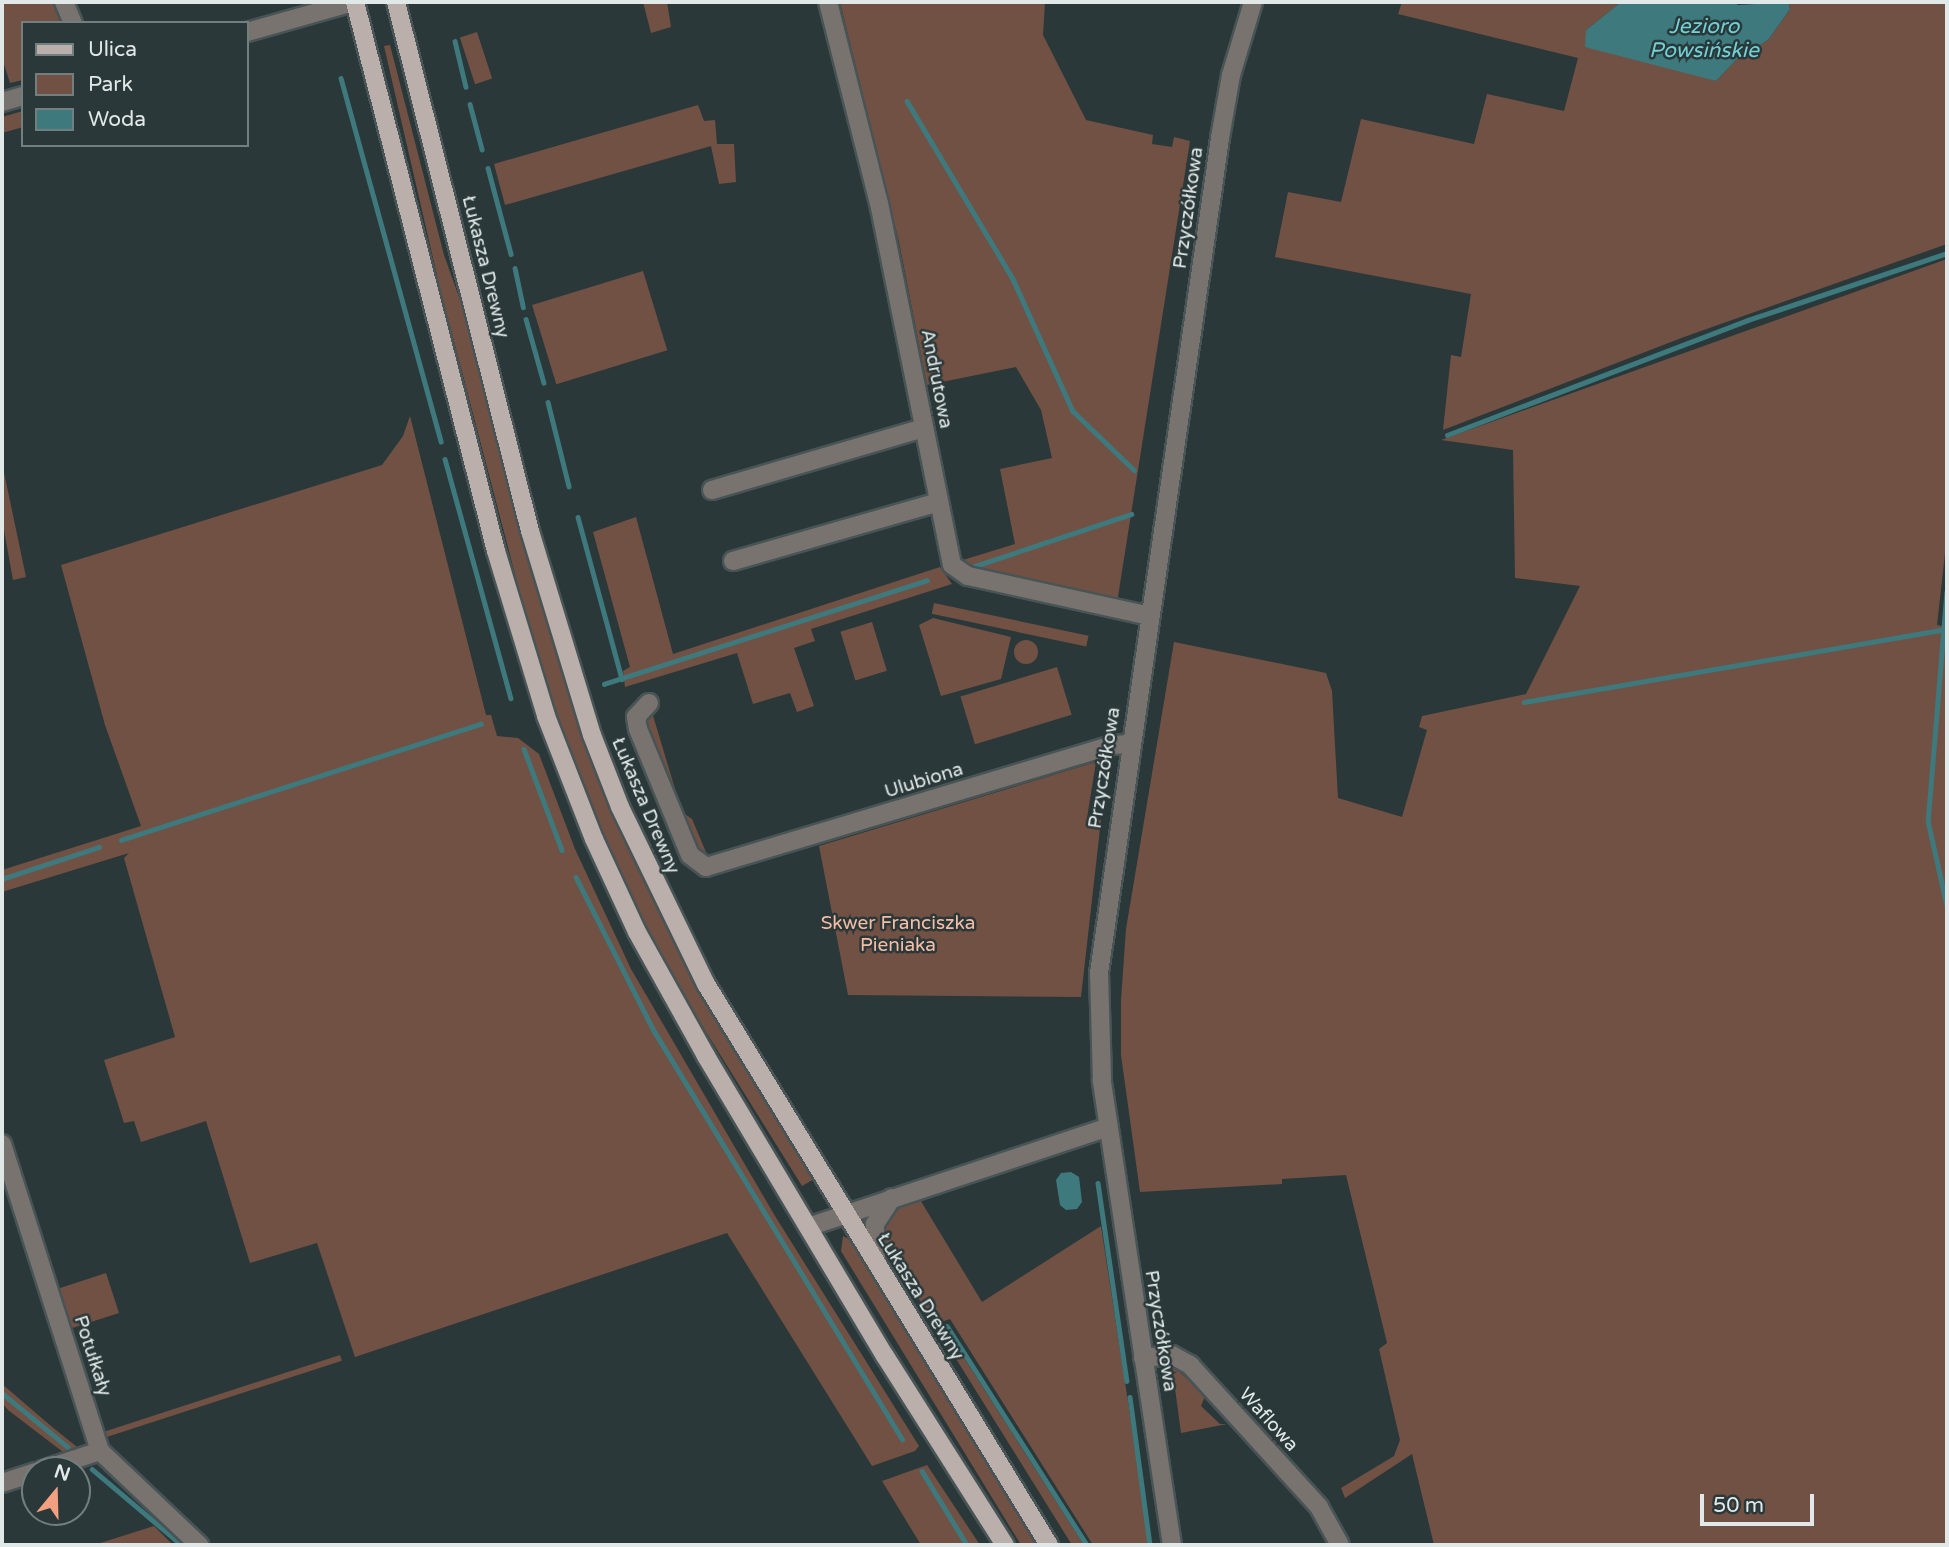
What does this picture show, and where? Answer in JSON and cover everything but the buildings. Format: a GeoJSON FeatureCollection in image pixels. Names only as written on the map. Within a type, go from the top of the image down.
{"type":"FeatureCollection","features":[{"type":"Feature","properties":{"kind":"main road"},"geometry":{"type":"LineString","coordinates":[[354,2],[496,551],[565,768],[637,932],[808,1227],[1005,1545]]}},
{"type":"Feature","properties":{"kind":"main road","name":"Łukasza Drewny"},"geometry":{"type":"LineString","coordinates":[[396,2],[530,531],[592,735],[659,895],[706,984],[1049,1545]]}},
{"type":"Feature","properties":{"kind":"street"},"geometry":{"type":"LineString","coordinates":[[64,2],[72,21]]}},
{"type":"Feature","properties":{"kind":"street"},"geometry":{"type":"LineString","coordinates":[[248,32],[354,2]]}},
{"type":"Feature","properties":{"kind":"street","name":"Andrutowa"},"geometry":{"type":"LineString","coordinates":[[828,2],[879,203],[952,565],[961,574],[1150,616]]}},
{"type":"Feature","properties":{"kind":"street","name":"Przyczółkowa"},"geometry":{"type":"LineString","coordinates":[[1172,1545],[1108,1127],[1099,1041],[1099,973],[1130,744],[1225,109],[1253,2]]}},
{"type":"Feature","properties":{"kind":"street"},"geometry":{"type":"LineString","coordinates":[[2,102],[21,97]]}},
{"type":"Feature","properties":{"kind":"street"},"geometry":{"type":"LineString","coordinates":[[712,490],[924,428]]}},
{"type":"Feature","properties":{"kind":"street"},"geometry":{"type":"LineString","coordinates":[[733,561],[939,502]]}},
{"type":"Feature","properties":{"kind":"street","name":"Ulubiona"},"geometry":{"type":"LineString","coordinates":[[649,703],[636,717],[638,729],[690,855],[706,867],[732,862],[1112,745],[1130,744]]}},
{"type":"Feature","properties":{"kind":"street"},"geometry":{"type":"LineString","coordinates":[[808,1227],[898,1194],[1108,1127]]}},
{"type":"Feature","properties":{"kind":"street","name":"Potułkały"},"geometry":{"type":"LineString","coordinates":[[2,1144],[100,1451],[199,1545]]}},
{"type":"Feature","properties":{"kind":"street"},"geometry":{"type":"LineString","coordinates":[[876,1265],[875,1224],[879,1212],[898,1194]]}},
{"type":"Feature","properties":{"kind":"street","name":"Waflowa"},"geometry":{"type":"LineString","coordinates":[[1143,1358],[1172,1355],[1190,1366],[1319,1507],[1340,1545]]}},
{"type":"Feature","properties":{"kind":"street"},"geometry":{"type":"LineString","coordinates":[[85,1456],[100,1451]]}},
{"type":"Feature","properties":{"kind":"street"},"geometry":{"type":"LineString","coordinates":[[2,1483],[21,1477]]}},
{"type":"Feature","properties":{"kind":"green space"},"geometry":{"type":"Polygon","coordinates":[[[2,2],[55,2],[63,21],[21,21],[21,80],[10,83],[2,58],[2,2]]]}},
{"type":"Feature","properties":{"kind":"green space"},"geometry":{"type":"Polygon","coordinates":[[[643,2],[667,2],[671,27],[651,33],[643,2]]]}},
{"type":"Feature","properties":{"kind":"green space"},"geometry":{"type":"Polygon","coordinates":[[[840,2],[1045,2],[1043,35],[1086,120],[1153,135],[1152,144],[1172,147],[1174,137],[1190,141],[1117,603],[966,571],[963,560],[1015,544],[1000,469],[1052,458],[1041,410],[1016,367],[927,385],[899,242],[840,2]]]}},
{"type":"Feature","properties":{"kind":"green space"},"geometry":{"type":"Polygon","coordinates":[[[1402,2],[1621,2],[1586,30],[1716,81],[1736,60],[1768,40],[1790,9],[1788,2],[1947,2],[1947,244],[1684,337],[1443,430],[1451,355],[1461,357],[1471,294],[1275,257],[1288,192],[1341,202],[1361,119],[1474,144],[1487,94],[1564,111],[1578,58],[1398,14],[1402,2]]]}},
{"type":"Feature","properties":{"kind":"green space"},"geometry":{"type":"Polygon","coordinates":[[[477,32],[492,79],[475,84],[460,38],[477,32]]]}},
{"type":"Feature","properties":{"kind":"green space"},"geometry":{"type":"Polygon","coordinates":[[[390,45],[444,255],[469,325],[560,668],[582,735],[607,800],[669,930],[814,1179],[802,1186],[668,971],[610,851],[543,681],[439,284],[384,46],[390,45]]]}},
{"type":"Feature","properties":{"kind":"green space"},"geometry":{"type":"Polygon","coordinates":[[[698,105],[704,121],[715,120],[717,144],[734,144],[736,182],[719,184],[711,146],[505,205],[494,164],[698,105]]]}},
{"type":"Feature","properties":{"kind":"green space"},"geometry":{"type":"Polygon","coordinates":[[[21,112],[21,128],[2,133],[2,117],[21,112]]]}},
{"type":"Feature","properties":{"kind":"green space"},"geometry":{"type":"Polygon","coordinates":[[[1947,259],[1947,536],[1937,625],[1947,627],[1947,1545],[1434,1545],[1412,1454],[1345,1498],[1341,1488],[1394,1456],[1400,1440],[1379,1349],[1387,1343],[1346,1175],[1282,1179],[1282,1184],[1140,1192],[1121,1055],[1121,1000],[1126,929],[1174,642],[1326,673],[1332,691],[1338,798],[1402,817],[1427,730],[1419,727],[1422,716],[1526,694],[1580,586],[1515,578],[1513,450],[1441,440],[1947,259]]]}},
{"type":"Feature","properties":{"kind":"green space"},"geometry":{"type":"Polygon","coordinates":[[[643,271],[667,350],[556,384],[532,305],[643,271]]]}},
{"type":"Feature","properties":{"kind":"green space"},"geometry":{"type":"Polygon","coordinates":[[[410,416],[486,715],[491,715],[497,736],[518,738],[539,754],[575,849],[631,969],[775,1216],[919,1446],[915,1451],[872,1466],[727,1233],[355,1357],[317,1243],[250,1263],[206,1121],[141,1142],[134,1121],[124,1123],[104,1060],[175,1037],[124,858],[129,853],[2,892],[2,870],[141,826],[105,725],[61,565],[382,465],[403,436],[410,416]]]}},
{"type":"Feature","properties":{"kind":"green space"},"geometry":{"type":"Polygon","coordinates":[[[2,463],[26,577],[13,580],[2,519],[2,463]]]}},
{"type":"Feature","properties":{"kind":"green space"},"geometry":{"type":"Polygon","coordinates":[[[636,517],[673,654],[940,567],[952,584],[811,629],[815,641],[794,648],[814,706],[797,712],[790,693],[753,704],[737,653],[625,687],[623,671],[630,667],[593,532],[636,517]]]}},
{"type":"Feature","properties":{"kind":"green space"},"geometry":{"type":"Polygon","coordinates":[[[934,603],[1089,636],[1086,647],[932,614],[934,603]]]}},
{"type":"Feature","properties":{"kind":"green space"},"geometry":{"type":"Polygon","coordinates":[[[933,618],[1011,637],[1001,679],[941,696],[919,625],[933,618]]]}},
{"type":"Feature","properties":{"kind":"green space"},"geometry":{"type":"Polygon","coordinates":[[[872,622],[887,671],[855,680],[840,632],[872,622]]]}},
{"type":"Feature","properties":{"kind":"green space"},"geometry":{"type":"Polygon","coordinates":[[[1026,640],[1034,644],[1038,652],[1034,660],[1026,664],[1018,660],[1014,652],[1018,644],[1026,640]]]}},
{"type":"Feature","properties":{"kind":"green space"},"geometry":{"type":"Polygon","coordinates":[[[1057,667],[1072,715],[975,744],[960,697],[1057,667]]]}},
{"type":"Feature","properties":{"kind":"green space"},"geometry":{"type":"Polygon","coordinates":[[[651,709],[682,812],[692,819],[708,857],[731,849],[731,853],[714,860],[700,856],[643,720],[651,709]]]}},
{"type":"Feature","properties":{"kind":"green space","name":"Skwer Franciszka Pieniaka"},"geometry":{"type":"Polygon","coordinates":[[[1096,762],[1087,818],[1101,820],[1081,997],[848,995],[819,846],[1096,762]]]}},
{"type":"Feature","properties":{"kind":"green space"},"geometry":{"type":"Polygon","coordinates":[[[919,1198],[982,1302],[1101,1226],[1150,1545],[1093,1545],[950,1319],[941,1322],[1084,1545],[1072,1545],[882,1240],[882,1227],[893,1208],[919,1198]]]}},
{"type":"Feature","properties":{"kind":"green space"},"geometry":{"type":"Polygon","coordinates":[[[843,1236],[852,1241],[1038,1545],[1021,1545],[841,1251],[843,1236]]]}},
{"type":"Feature","properties":{"kind":"green space"},"geometry":{"type":"Polygon","coordinates":[[[106,1273],[119,1313],[72,1328],[59,1288],[106,1273]]]}},
{"type":"Feature","properties":{"kind":"green space"},"geometry":{"type":"Polygon","coordinates":[[[340,1355],[342,1361],[106,1437],[104,1432],[340,1355]]]}},
{"type":"Feature","properties":{"kind":"green space"},"geometry":{"type":"Polygon","coordinates":[[[1172,1366],[1206,1394],[1201,1406],[1220,1424],[1227,1424],[1181,1433],[1172,1366]]]}},
{"type":"Feature","properties":{"kind":"green space"},"geometry":{"type":"Polygon","coordinates":[[[2,1384],[77,1447],[63,1452],[8,1410],[2,1403],[2,1384]]]}},
{"type":"Feature","properties":{"kind":"green space"},"geometry":{"type":"Polygon","coordinates":[[[927,1465],[980,1545],[921,1545],[882,1481],[927,1465]]]}},
{"type":"Feature","properties":{"kind":"green space"},"geometry":{"type":"Polygon","coordinates":[[[154,1526],[173,1545],[94,1545],[154,1526]]]}},
{"type":"Feature","properties":{"kind":"water","name":"Jezioro Powsińskie"},"geometry":{"type":"Polygon","coordinates":[[[1621,2],[1733,2],[1738,5],[1788,2],[1790,9],[1768,40],[1736,60],[1716,81],[1585,47],[1586,30],[1621,2]]]}},
{"type":"Feature","properties":{"kind":"water"},"geometry":{"type":"Polygon","coordinates":[[[1071,1172],[1079,1177],[1082,1202],[1077,1209],[1066,1210],[1060,1205],[1056,1180],[1061,1173],[1071,1172]]]}},
{"type":"Feature","properties":{"kind":"waterway"},"geometry":{"type":"LineString","coordinates":[[455,41],[466,87]]}},
{"type":"Feature","properties":{"kind":"waterway"},"geometry":{"type":"LineString","coordinates":[[341,78],[441,442]]}},
{"type":"Feature","properties":{"kind":"waterway"},"geometry":{"type":"LineString","coordinates":[[907,101],[1013,279],[1073,411],[1134,470]]}},
{"type":"Feature","properties":{"kind":"waterway"},"geometry":{"type":"LineString","coordinates":[[470,104],[482,149]]}},
{"type":"Feature","properties":{"kind":"waterway"},"geometry":{"type":"LineString","coordinates":[[488,168],[511,254]]}},
{"type":"Feature","properties":{"kind":"waterway"},"geometry":{"type":"LineString","coordinates":[[1447,435],[1748,320],[1947,253]]}},
{"type":"Feature","properties":{"kind":"waterway"},"geometry":{"type":"LineString","coordinates":[[515,268],[523,307]]}},
{"type":"Feature","properties":{"kind":"waterway"},"geometry":{"type":"LineString","coordinates":[[526,319],[544,383]]}},
{"type":"Feature","properties":{"kind":"waterway"},"geometry":{"type":"LineString","coordinates":[[548,402],[569,486]]}},
{"type":"Feature","properties":{"kind":"waterway"},"geometry":{"type":"LineString","coordinates":[[445,459],[511,698]]}},
{"type":"Feature","properties":{"kind":"waterway"},"geometry":{"type":"LineString","coordinates":[[966,569],[1131,514]]}},
{"type":"Feature","properties":{"kind":"waterway"},"geometry":{"type":"LineString","coordinates":[[578,517],[622,679]]}},
{"type":"Feature","properties":{"kind":"waterway"},"geometry":{"type":"LineString","coordinates":[[604,684],[927,580]]}},
{"type":"Feature","properties":{"kind":"waterway"},"geometry":{"type":"LineString","coordinates":[[1947,592],[1928,821],[1947,905]]}},
{"type":"Feature","properties":{"kind":"waterway"},"geometry":{"type":"LineString","coordinates":[[1524,702],[1943,630]]}},
{"type":"Feature","properties":{"kind":"waterway"},"geometry":{"type":"LineString","coordinates":[[121,840],[481,724]]}},
{"type":"Feature","properties":{"kind":"waterway"},"geometry":{"type":"LineString","coordinates":[[524,749],[562,850]]}},
{"type":"Feature","properties":{"kind":"waterway"},"geometry":{"type":"LineString","coordinates":[[2,879],[99,847]]}},
{"type":"Feature","properties":{"kind":"waterway"},"geometry":{"type":"LineString","coordinates":[[576,877],[653,1029],[902,1439]]}},
{"type":"Feature","properties":{"kind":"waterway"},"geometry":{"type":"LineString","coordinates":[[1098,1183],[1127,1381]]}},
{"type":"Feature","properties":{"kind":"waterway"},"geometry":{"type":"LineString","coordinates":[[947,1326],[1087,1545]]}},
{"type":"Feature","properties":{"kind":"waterway"},"geometry":{"type":"LineString","coordinates":[[2,1393],[68,1447]]}},
{"type":"Feature","properties":{"kind":"waterway"},"geometry":{"type":"LineString","coordinates":[[1130,1397],[1150,1545]]}},
{"type":"Feature","properties":{"kind":"waterway"},"geometry":{"type":"LineString","coordinates":[[92,1469],[182,1545]]}},
{"type":"Feature","properties":{"kind":"waterway"},"geometry":{"type":"LineString","coordinates":[[922,1471],[967,1545]]}}]}
